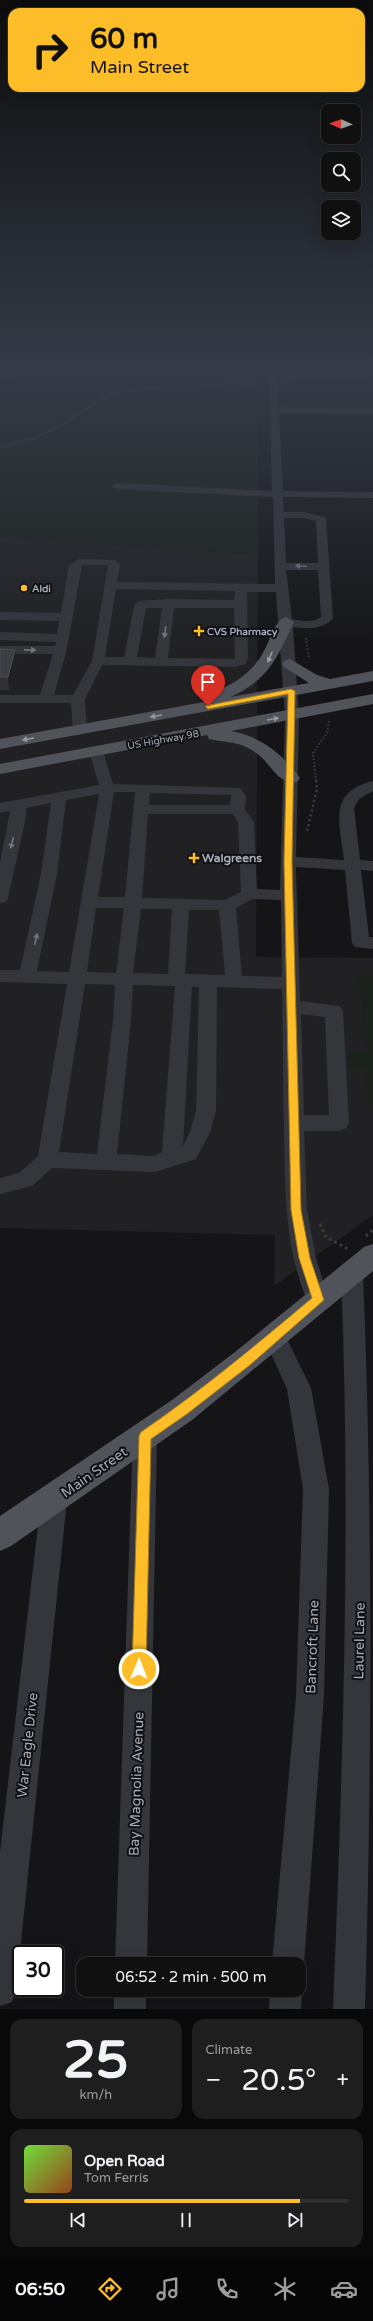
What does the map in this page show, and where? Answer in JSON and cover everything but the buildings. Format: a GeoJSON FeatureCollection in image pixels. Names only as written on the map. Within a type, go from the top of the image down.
{"type":"FeatureCollection","features":[{"type":"Feature","properties":{"kind":"main road"},"geometry":{"type":"LineString","coordinates":[[180,712],[241,688],[253,679],[269,661],[286,622]]}},
{"type":"Feature","properties":{"kind":"main road"},"geometry":{"type":"LineString","coordinates":[[290,664],[311,678],[330,684]]}},
{"type":"Feature","properties":{"kind":"main road","name":"US Highway 98"},"geometry":{"type":"LineString","coordinates":[[0,744],[373,676]]}},
{"type":"Feature","properties":{"kind":"main road"},"geometry":{"type":"LineString","coordinates":[[292,716],[298,706],[307,701],[373,687]]}},
{"type":"Feature","properties":{"kind":"main road"},"geometry":{"type":"LineString","coordinates":[[0,763],[148,730],[259,710],[280,702],[291,691]]}},
{"type":"Feature","properties":{"kind":"main road","name":"US Highway 98"},"geometry":{"type":"LineString","coordinates":[[0,769],[292,716],[373,699]]}},
{"type":"Feature","properties":{"kind":"main road"},"geometry":{"type":"LineString","coordinates":[[170,738],[220,735],[237,737],[262,747],[291,778]]}},
{"type":"Feature","properties":{"kind":"main road","name":"Main Street"},"geometry":{"type":"LineString","coordinates":[[0,1535],[54,1500],[182,1410],[245,1361],[373,1255]]}},
{"type":"Feature","properties":{"kind":"street"},"geometry":{"type":"LineString","coordinates":[[277,462],[281,588],[290,664],[292,716],[288,862],[296,1210],[305,1258],[318,1300]]}},
{"type":"Feature","properties":{"kind":"street"},"geometry":{"type":"LineString","coordinates":[[116,486],[278,494],[373,495]]}},
{"type":"Feature","properties":{"kind":"street"},"geometry":{"type":"LineString","coordinates":[[279,515],[304,515],[321,519],[322,567],[327,618],[321,623],[304,625],[286,622]]}},
{"type":"Feature","properties":{"kind":"street"},"geometry":{"type":"LineString","coordinates":[[46,698],[61,644],[75,565],[79,562],[111,562],[114,564],[98,661],[78,698],[80,730]]}},
{"type":"Feature","properties":{"kind":"street"},"geometry":{"type":"LineString","coordinates":[[280,566],[322,567]]}},
{"type":"Feature","properties":{"kind":"street"},"geometry":{"type":"LineString","coordinates":[[111,585],[281,588]]}},
{"type":"Feature","properties":{"kind":"street"},"geometry":{"type":"LineString","coordinates":[[98,661],[235,663],[241,661],[241,588]]}},
{"type":"Feature","properties":{"kind":"street"},"geometry":{"type":"LineString","coordinates":[[130,661],[140,606],[148,603],[240,604]]}},
{"type":"Feature","properties":{"kind":"street"},"geometry":{"type":"LineString","coordinates":[[161,662],[169,603]]}},
{"type":"Feature","properties":{"kind":"street"},"geometry":{"type":"LineString","coordinates":[[0,616],[66,617]]}},
{"type":"Feature","properties":{"kind":"street"},"geometry":{"type":"LineString","coordinates":[[0,636],[61,644]]}},
{"type":"Feature","properties":{"kind":"street"},"geometry":{"type":"LineString","coordinates":[[0,650],[61,644]]}},
{"type":"Feature","properties":{"kind":"street"},"geometry":{"type":"LineString","coordinates":[[0,699],[78,698]]}},
{"type":"Feature","properties":{"kind":"street"},"geometry":{"type":"LineString","coordinates":[[0,1186],[26,1180],[48,1160],[108,788],[96,751]]}},
{"type":"Feature","properties":{"kind":"street"},"geometry":{"type":"LineString","coordinates":[[373,785],[353,796],[346,808],[361,943],[373,943]]}},
{"type":"Feature","properties":{"kind":"street"},"geometry":{"type":"LineString","coordinates":[[0,808],[108,788],[235,791],[239,796],[249,894]]}},
{"type":"Feature","properties":{"kind":"street"},"geometry":{"type":"LineString","coordinates":[[106,1162],[122,1020],[124,979],[133,903],[143,788]]}},
{"type":"Feature","properties":{"kind":"street"},"geometry":{"type":"LineString","coordinates":[[27,977],[49,874],[59,810],[58,797]]}},
{"type":"Feature","properties":{"kind":"street"},"geometry":{"type":"LineString","coordinates":[[0,898],[18,817],[18,805]]}},
{"type":"Feature","properties":{"kind":"street"},"geometry":{"type":"LineString","coordinates":[[141,809],[241,816]]}},
{"type":"Feature","properties":{"kind":"street"},"geometry":{"type":"LineString","coordinates":[[288,862],[373,866]]}},
{"type":"Feature","properties":{"kind":"street"},"geometry":{"type":"LineString","coordinates":[[89,902],[228,905],[249,894],[289,895]]}},
{"type":"Feature","properties":{"kind":"street"},"geometry":{"type":"LineString","coordinates":[[172,1157],[180,980],[181,904]]}},
{"type":"Feature","properties":{"kind":"street"},"geometry":{"type":"LineString","coordinates":[[228,905],[227,914],[234,982]]}},
{"type":"Feature","properties":{"kind":"street"},"geometry":{"type":"LineString","coordinates":[[0,976],[291,983]]}},
{"type":"Feature","properties":{"kind":"street"},"geometry":{"type":"LineString","coordinates":[[48,1160],[155,1164],[172,1157],[189,1153],[200,1132],[206,1111],[208,981]]}},
{"type":"Feature","properties":{"kind":"street"},"geometry":{"type":"LineString","coordinates":[[292,1007],[334,1011],[339,1123],[294,1123]]}},
{"type":"Feature","properties":{"kind":"street","name":"Laurel Lane"},"geometry":{"type":"LineString","coordinates":[[349,2009],[357,1784],[360,1555],[356,1446],[358,1396],[352,1273]]}},
{"type":"Feature","properties":{"kind":"street","name":"Bancroft Lane"},"geometry":{"type":"LineString","coordinates":[[274,1336],[299,1388],[316,1489],[310,1696],[289,1957]]}},
{"type":"Feature","properties":{"kind":"street","name":"Bay Magnolia Avenue"},"geometry":{"type":"LineString","coordinates":[[131,1957],[145,1436]]}},
{"type":"Feature","properties":{"kind":"street","name":"War Eagle Drive"},"geometry":{"type":"LineString","coordinates":[[0,1990],[54,1500]]}},
{"type":"Feature","properties":{"kind":"street"},"geometry":{"type":"LineString","coordinates":[[130,1997],[130,2009]]}},
{"type":"Feature","properties":{"kind":"street"},"geometry":{"type":"LineString","coordinates":[[285,2009],[286,1997]]}},
{"type":"Feature","properties":{"kind":"shaded area"},"geometry":{"type":"Polygon","coordinates":[[[0,462],[258,462],[258,555],[0,536],[0,462]]]}},
{"type":"Feature","properties":{"kind":"shaded area"},"geometry":{"type":"Polygon","coordinates":[[[0,536],[258,555],[256,957],[373,958],[373,1215],[274,1286],[275,1235],[0,1228],[0,536]]]}},
{"type":"Feature","properties":{"kind":"shaded area"},"geometry":{"type":"Polygon","coordinates":[[[358,975],[373,976],[373,1104],[369,1104],[365,1070],[349,1070],[348,1052],[367,1052],[358,975]]]}},
{"type":"Feature","properties":{"kind":"place","name":"Aldi"},"geometry":{"type":"Point","coordinates":[24,588]}},
{"type":"Feature","properties":{"kind":"place","name":"CVS Pharmacy"},"geometry":{"type":"Point","coordinates":[199,631]}},
{"type":"Feature","properties":{"kind":"place","name":"Walgreens"},"geometry":{"type":"Point","coordinates":[194,858]}},
{"type":"Feature","properties":{"kind":"route"},"geometry":{"type":"LineString","coordinates":[[139,1669],[145,1436],[182,1410],[245,1361],[318,1300],[305,1258],[296,1210],[288,862],[291,778],[291,691],[208,706]]}}]}
